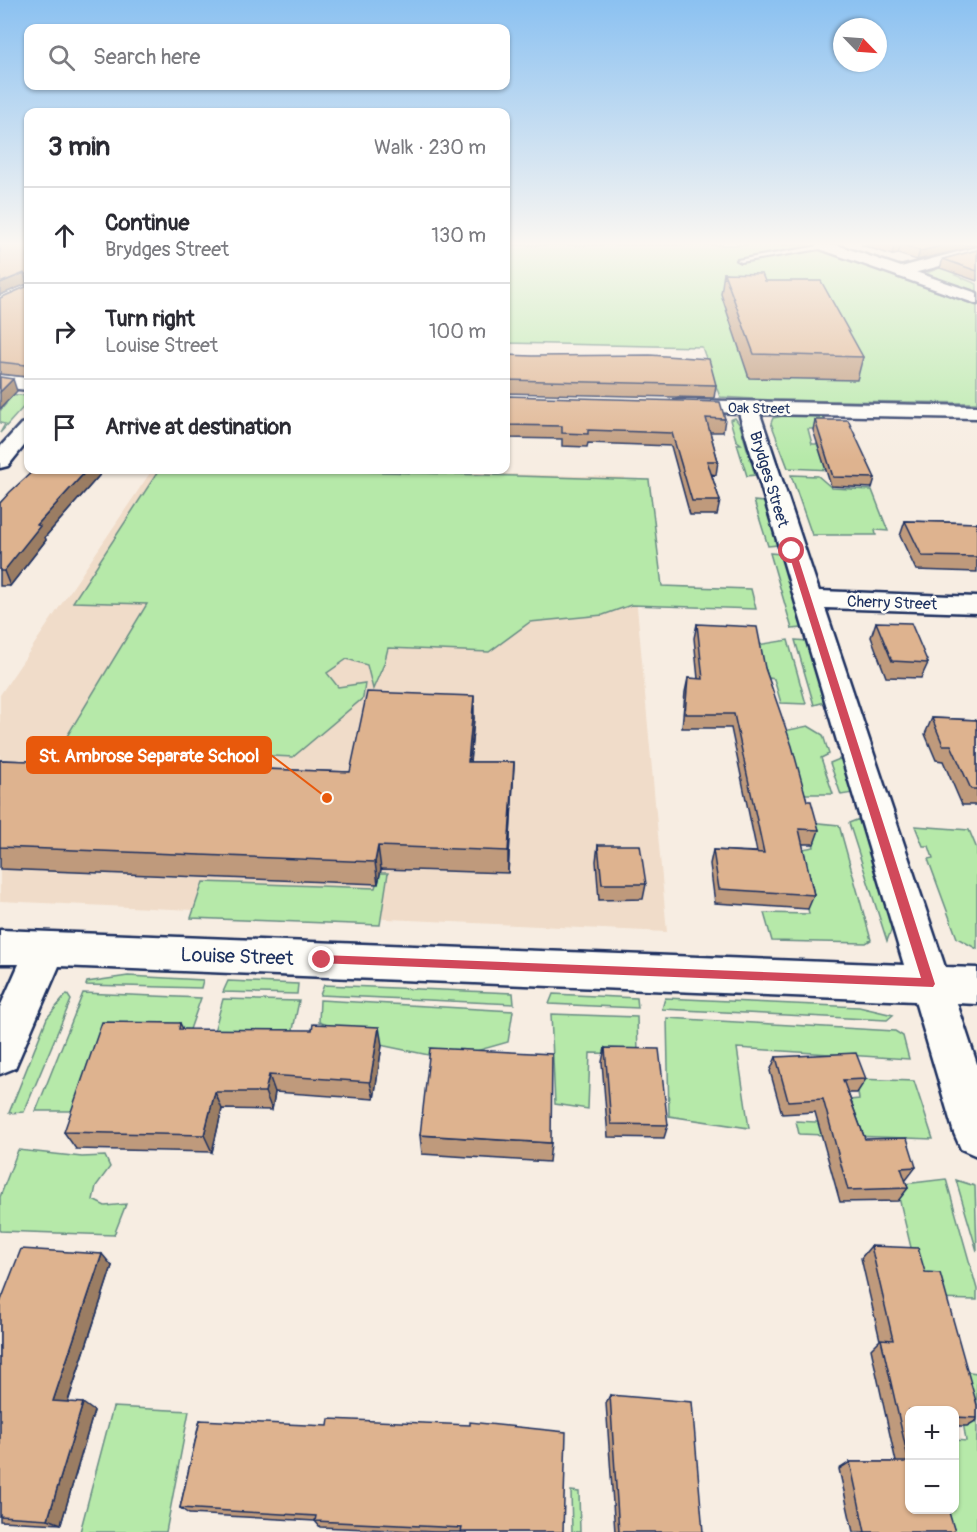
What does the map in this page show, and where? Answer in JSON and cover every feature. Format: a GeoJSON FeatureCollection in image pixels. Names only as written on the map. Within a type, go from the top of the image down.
{"type":"FeatureCollection","features":[{"type":"Feature","properties":{"kind":"street"},"geometry":{"type":"LineString","coordinates":[[0,381],[24,384]]}},
{"type":"Feature","properties":{"kind":"street","name":"Oak Street"},"geometry":{"type":"LineString","coordinates":[[658,405],[977,412]]}},
{"type":"Feature","properties":{"kind":"street","name":"Brydges Street"},"geometry":{"type":"LineString","coordinates":[[748,408],[977,1133]]}},
{"type":"Feature","properties":{"kind":"street"},"geometry":{"type":"LineString","coordinates":[[0,461],[24,433]]}},
{"type":"Feature","properties":{"kind":"street","name":"Cherry Street"},"geometry":{"type":"LineString","coordinates":[[807,599],[977,605]]}},
{"type":"Feature","properties":{"kind":"street","name":"Louise Street"},"geometry":{"type":"LineString","coordinates":[[0,947],[977,986]]}},
{"type":"Feature","properties":{"kind":"street"},"geometry":{"type":"LineString","coordinates":[[0,1054],[46,949]]}},
{"type":"Feature","properties":{"kind":"shaded area"},"geometry":{"type":"Polygon","coordinates":[[[149,474],[502,474],[625,477],[667,932],[0,901],[0,695],[149,474]]]}},
{"type":"Feature","properties":{"kind":"green space"},"geometry":{"type":"Polygon","coordinates":[[[510,316],[977,316],[977,403],[720,397],[702,347],[510,343],[510,316]]]}},
{"type":"Feature","properties":{"kind":"green space"},"geometry":{"type":"Polygon","coordinates":[[[0,393],[24,396],[24,406],[0,433],[5,424],[0,423],[0,411],[6,404],[0,393]]]}},
{"type":"Feature","properties":{"kind":"green space"},"geometry":{"type":"Polygon","coordinates":[[[823,416],[828,429],[808,429],[812,444],[819,444],[831,470],[788,468],[771,423],[773,418],[823,416]]]}},
{"type":"Feature","properties":{"kind":"green space"},"geometry":{"type":"Polygon","coordinates":[[[735,418],[740,425],[755,475],[747,476],[737,444],[741,444],[736,440],[730,420],[735,418]]]}},
{"type":"Feature","properties":{"kind":"green space"},"geometry":{"type":"Polygon","coordinates":[[[156,474],[452,474],[649,480],[662,586],[751,589],[756,609],[631,605],[603,615],[530,622],[489,652],[388,648],[373,689],[367,665],[347,659],[327,673],[338,687],[365,683],[363,698],[293,757],[61,746],[147,604],[73,602],[156,474]]]}},
{"type":"Feature","properties":{"kind":"green space"},"geometry":{"type":"Polygon","coordinates":[[[791,475],[818,476],[832,488],[872,490],[888,531],[875,530],[876,535],[812,535],[791,475]]]}},
{"type":"Feature","properties":{"kind":"green space"},"geometry":{"type":"Polygon","coordinates":[[[754,501],[764,502],[778,545],[768,546],[754,501]]]}},
{"type":"Feature","properties":{"kind":"green space"},"geometry":{"type":"Polygon","coordinates":[[[770,553],[781,554],[802,628],[792,629],[770,553]]]}},
{"type":"Feature","properties":{"kind":"green space"},"geometry":{"type":"Polygon","coordinates":[[[788,640],[806,704],[781,703],[774,679],[764,677],[757,645],[788,640]]]}},
{"type":"Feature","properties":{"kind":"green space"},"geometry":{"type":"Polygon","coordinates":[[[795,640],[808,641],[825,702],[814,705],[795,640]]]}},
{"type":"Feature","properties":{"kind":"green space"},"geometry":{"type":"Polygon","coordinates":[[[808,726],[823,735],[829,754],[821,758],[833,794],[798,794],[784,731],[808,726]]]}},
{"type":"Feature","properties":{"kind":"green space"},"geometry":{"type":"Polygon","coordinates":[[[842,758],[853,793],[841,795],[830,763],[842,758]]]}},
{"type":"Feature","properties":{"kind":"green space"},"geometry":{"type":"Polygon","coordinates":[[[859,819],[886,898],[892,928],[887,941],[849,823],[859,819]]]}},
{"type":"Feature","properties":{"kind":"green space"},"geometry":{"type":"Polygon","coordinates":[[[809,822],[839,825],[871,940],[866,943],[772,941],[764,913],[809,914],[797,850],[814,847],[809,822]]]}},
{"type":"Feature","properties":{"kind":"green space"},"geometry":{"type":"Polygon","coordinates":[[[915,826],[969,830],[977,849],[977,949],[957,938],[928,859],[933,858],[929,846],[923,846],[915,826]]]}},
{"type":"Feature","properties":{"kind":"green space"},"geometry":{"type":"Polygon","coordinates":[[[379,873],[388,873],[380,925],[191,918],[203,882],[375,888],[379,873]]]}},
{"type":"Feature","properties":{"kind":"green space"},"geometry":{"type":"Polygon","coordinates":[[[128,976],[203,980],[201,988],[86,985],[87,982],[128,976]]]}},
{"type":"Feature","properties":{"kind":"green space"},"geometry":{"type":"Polygon","coordinates":[[[228,981],[298,984],[297,994],[223,992],[228,981]]]}},
{"type":"Feature","properties":{"kind":"green space"},"geometry":{"type":"Polygon","coordinates":[[[324,985],[513,993],[514,1004],[320,995],[324,985]]]}},
{"type":"Feature","properties":{"kind":"green space"},"geometry":{"type":"Polygon","coordinates":[[[83,993],[201,998],[187,1038],[79,1111],[36,1111],[83,993]]]}},
{"type":"Feature","properties":{"kind":"green space"},"geometry":{"type":"Polygon","coordinates":[[[67,994],[71,1000],[24,1112],[9,1113],[47,1018],[67,994]]]}},
{"type":"Feature","properties":{"kind":"green space"},"geometry":{"type":"Polygon","coordinates":[[[553,994],[637,998],[638,1008],[549,1004],[553,994]]]}},
{"type":"Feature","properties":{"kind":"green space"},"geometry":{"type":"Polygon","coordinates":[[[665,998],[859,1007],[893,1015],[887,1020],[662,1009],[665,998]]]}},
{"type":"Feature","properties":{"kind":"green space"},"geometry":{"type":"Polygon","coordinates":[[[223,999],[299,1001],[290,1044],[212,1039],[223,999]]]}},
{"type":"Feature","properties":{"kind":"green space"},"geometry":{"type":"Polygon","coordinates":[[[320,1000],[513,1011],[508,1042],[448,1059],[385,1046],[319,1022],[320,1000]]]}},
{"type":"Feature","properties":{"kind":"green space"},"geometry":{"type":"Polygon","coordinates":[[[551,1014],[637,1017],[638,1054],[590,1053],[588,1109],[555,1104],[551,1014]]]}},
{"type":"Feature","properties":{"kind":"green space"},"geometry":{"type":"Polygon","coordinates":[[[667,1018],[895,1031],[903,1036],[909,1059],[737,1048],[749,1128],[669,1116],[667,1018]]]}},
{"type":"Feature","properties":{"kind":"green space"},"geometry":{"type":"Polygon","coordinates":[[[856,1079],[914,1081],[933,1139],[799,1134],[796,1121],[855,1124],[850,1100],[859,1099],[856,1079]]]}},
{"type":"Feature","properties":{"kind":"green space"},"geometry":{"type":"Polygon","coordinates":[[[18,1150],[82,1157],[105,1156],[110,1167],[96,1186],[93,1200],[105,1206],[126,1204],[114,1235],[0,1231],[0,1197],[18,1150]]]}},
{"type":"Feature","properties":{"kind":"green space"},"geometry":{"type":"Polygon","coordinates":[[[946,1179],[977,1289],[977,1300],[933,1299],[919,1281],[896,1185],[946,1179]]]}},
{"type":"Feature","properties":{"kind":"green space"},"geometry":{"type":"Polygon","coordinates":[[[956,1180],[975,1186],[977,1251],[956,1180]]]}},
{"type":"Feature","properties":{"kind":"green space"},"geometry":{"type":"Polygon","coordinates":[[[962,1371],[977,1373],[977,1532],[943,1532],[938,1514],[959,1514],[959,1440],[966,1441],[957,1383],[962,1371]]]}},
{"type":"Feature","properties":{"kind":"green space"},"geometry":{"type":"Polygon","coordinates":[[[113,1407],[189,1411],[166,1532],[80,1532],[113,1407]]]}},
{"type":"Feature","properties":{"kind":"green space"},"geometry":{"type":"Polygon","coordinates":[[[571,1491],[579,1492],[580,1532],[572,1532],[571,1491]]]}},
{"type":"Feature","properties":{"kind":"building"},"geometry":{"type":"Polygon","coordinates":[[[0,316],[24,316],[24,365],[0,362],[0,316]]]}},
{"type":"Feature","properties":{"kind":"building"},"geometry":{"type":"Polygon","coordinates":[[[740,316],[841,316],[863,357],[754,354],[740,316]]]}},
{"type":"Feature","properties":{"kind":"building"},"geometry":{"type":"Polygon","coordinates":[[[510,355],[650,355],[709,359],[716,385],[510,380],[510,355]]]}},
{"type":"Feature","properties":{"kind":"building"},"geometry":{"type":"Polygon","coordinates":[[[0,377],[13,379],[0,392],[0,377]]]}},
{"type":"Feature","properties":{"kind":"building"},"geometry":{"type":"Polygon","coordinates":[[[510,396],[720,402],[725,419],[706,418],[718,461],[707,461],[720,501],[692,501],[672,433],[588,430],[588,434],[562,433],[562,426],[510,425],[510,396]]]}},
{"type":"Feature","properties":{"kind":"building"},"geometry":{"type":"Polygon","coordinates":[[[815,420],[848,420],[875,478],[833,477],[815,420]]]}},
{"type":"Feature","properties":{"kind":"building"},"geometry":{"type":"Polygon","coordinates":[[[30,474],[83,474],[37,525],[40,526],[4,571],[0,571],[0,503],[30,474]]]}},
{"type":"Feature","properties":{"kind":"building"},"geometry":{"type":"Polygon","coordinates":[[[905,521],[977,523],[977,557],[922,556],[905,521]]]}},
{"type":"Feature","properties":{"kind":"building"},"geometry":{"type":"Polygon","coordinates":[[[876,622],[911,623],[928,663],[892,661],[876,622]]]}},
{"type":"Feature","properties":{"kind":"building"},"geometry":{"type":"Polygon","coordinates":[[[697,624],[757,627],[765,668],[792,746],[807,801],[811,801],[819,830],[799,829],[814,895],[719,889],[713,850],[764,853],[734,714],[685,714],[688,678],[703,679],[697,624]]]}},
{"type":"Feature","properties":{"kind":"building"},"geometry":{"type":"Polygon","coordinates":[[[367,692],[474,696],[468,762],[514,762],[508,851],[378,846],[375,862],[0,847],[0,760],[350,772],[367,692]]]}},
{"type":"Feature","properties":{"kind":"building"},"geometry":{"type":"Polygon","coordinates":[[[932,718],[977,720],[977,789],[971,789],[951,745],[943,745],[932,718]]]}},
{"type":"Feature","properties":{"kind":"building"},"geometry":{"type":"Polygon","coordinates":[[[598,845],[640,845],[646,884],[602,884],[598,845]]]}},
{"type":"Feature","properties":{"kind":"building"},"geometry":{"type":"Polygon","coordinates":[[[102,1022],[180,1023],[179,1029],[312,1030],[313,1024],[379,1027],[370,1082],[269,1075],[265,1092],[215,1092],[204,1135],[64,1132],[102,1022]]]}},
{"type":"Feature","properties":{"kind":"building"},"geometry":{"type":"Polygon","coordinates":[[[430,1048],[552,1054],[551,1143],[420,1135],[430,1048]]]}},
{"type":"Feature","properties":{"kind":"building"},"geometry":{"type":"Polygon","coordinates":[[[605,1048],[659,1049],[668,1125],[611,1124],[605,1048]]]}},
{"type":"Feature","properties":{"kind":"building"},"geometry":{"type":"Polygon","coordinates":[[[856,1053],[866,1079],[843,1080],[865,1139],[907,1138],[916,1167],[901,1168],[908,1188],[848,1190],[823,1099],[788,1101],[776,1057],[856,1053]]]}},
{"type":"Feature","properties":{"kind":"building"},"geometry":{"type":"Polygon","coordinates":[[[871,1246],[918,1248],[925,1272],[940,1273],[977,1405],[977,1418],[959,1417],[959,1406],[905,1406],[905,1444],[881,1339],[893,1340],[871,1246]]]}},
{"type":"Feature","properties":{"kind":"building"},"geometry":{"type":"Polygon","coordinates":[[[21,1249],[102,1254],[53,1401],[83,1403],[48,1519],[0,1516],[0,1303],[21,1249]]]}},
{"type":"Feature","properties":{"kind":"building"},"geometry":{"type":"Polygon","coordinates":[[[610,1395],[692,1402],[703,1532],[619,1532],[610,1395]]]}},
{"type":"Feature","properties":{"kind":"building"},"geometry":{"type":"Polygon","coordinates":[[[329,1419],[470,1425],[470,1422],[566,1432],[563,1532],[461,1532],[462,1528],[315,1521],[316,1516],[180,1508],[200,1420],[328,1426],[329,1419]]]}},
{"type":"Feature","properties":{"kind":"building"},"geometry":{"type":"Polygon","coordinates":[[[850,1462],[905,1462],[905,1514],[950,1514],[955,1532],[865,1532],[850,1462]]]}},
{"type":"Feature","properties":{"kind":"place","name":"St. Ambrose Separate School"},"geometry":{"type":"Point","coordinates":[327,798]}},
{"type":"Feature","properties":{"kind":"route"},"geometry":{"type":"LineString","coordinates":[[322,960],[929,984],[792,551]]}}]}
